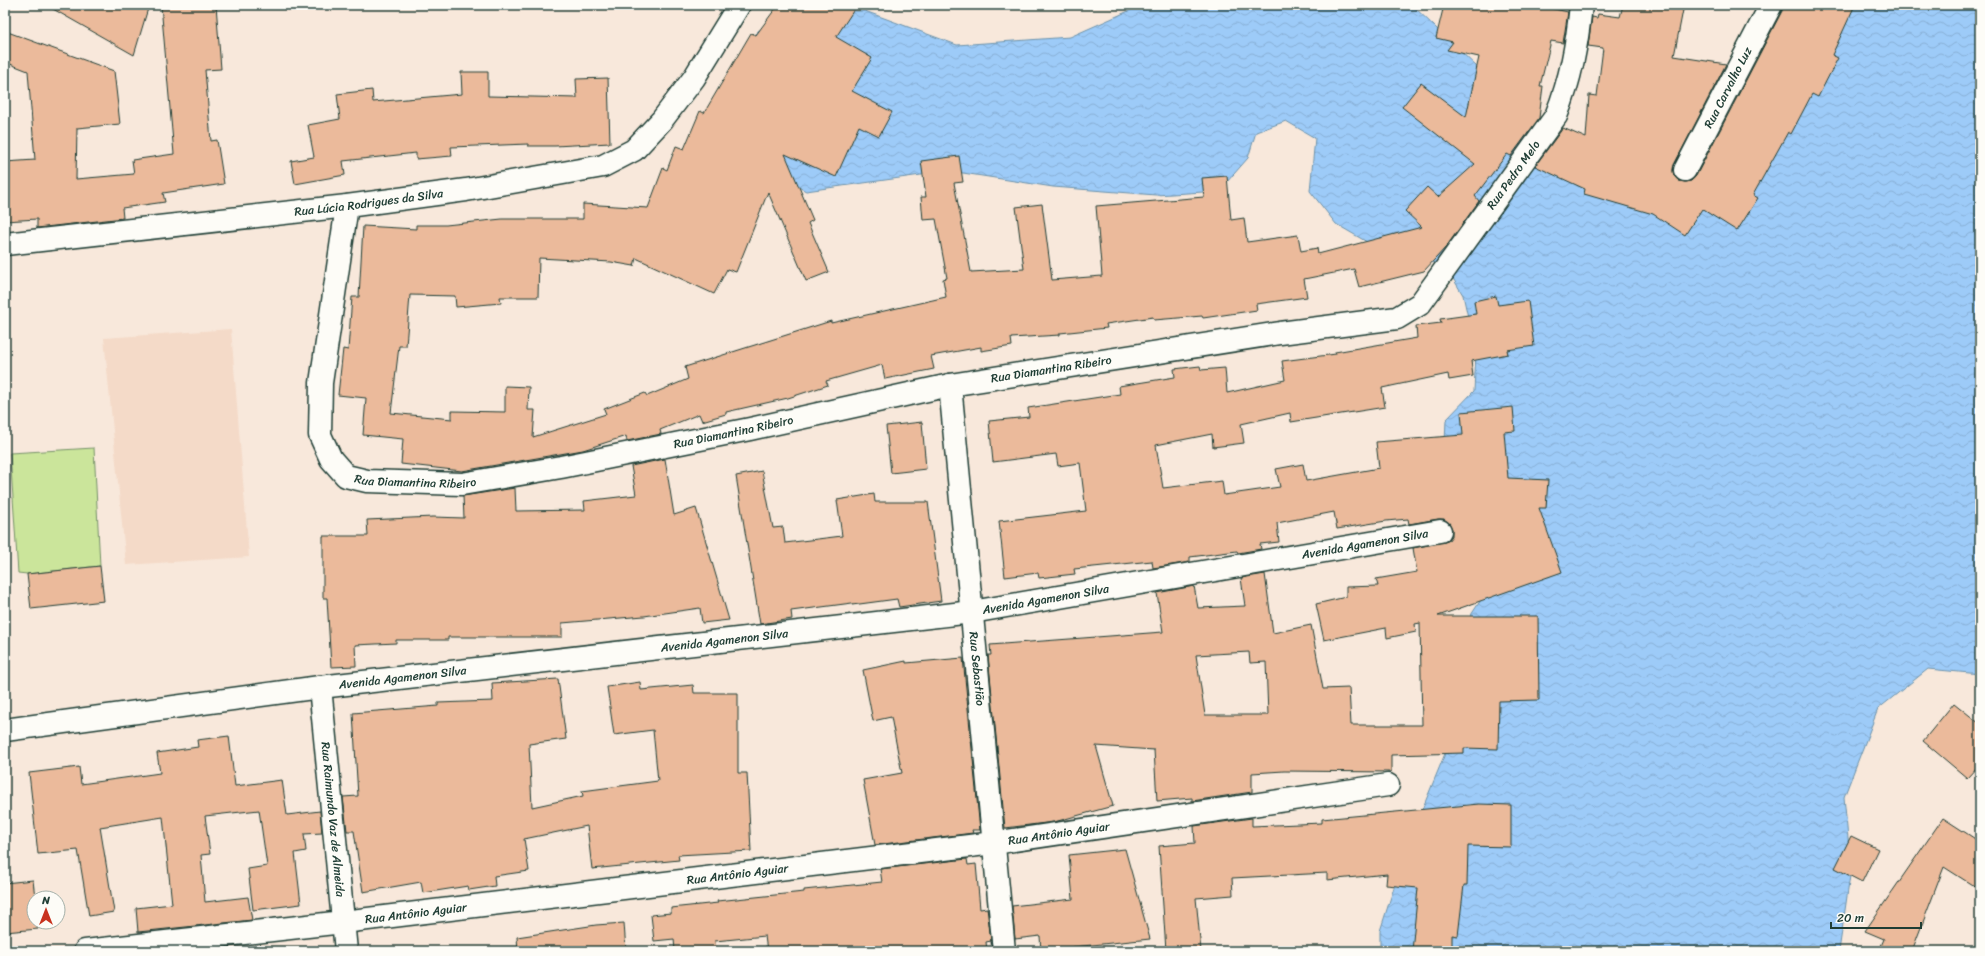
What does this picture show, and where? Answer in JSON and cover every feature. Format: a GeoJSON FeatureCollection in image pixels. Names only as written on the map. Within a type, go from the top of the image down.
{"type":"FeatureCollection","features":[{"type":"Feature","properties":{"kind":"street","name":"Rua Lúcia Rodrigues da Silva"},"geometry":{"type":"LineString","coordinates":[[5,244],[347,206],[466,190],[603,166],[634,150],[662,120],[694,78],[738,5]]}},
{"type":"Feature","properties":{"kind":"street","name":"Rua Pedro Melo"},"geometry":{"type":"LineString","coordinates":[[1397,318],[1420,304],[1556,116],[1564,98],[1576,52],[1582,5]]}},
{"type":"Feature","properties":{"kind":"street","name":"Rua Carvalho Luz"},"geometry":{"type":"LineString","coordinates":[[1685,170],[1771,5]]}},
{"type":"Feature","properties":{"kind":"street","name":"Rua Diamantina Ribeiro"},"geometry":{"type":"LineString","coordinates":[[347,206],[321,383],[320,435],[331,459],[346,476],[367,481],[462,484],[561,468],[750,429],[950,385],[1264,335],[1397,318]]}},
{"type":"Feature","properties":{"kind":"street","name":"Rua Sebastião"},"geometry":{"type":"LineString","coordinates":[[950,385],[1004,951]]}},
{"type":"Feature","properties":{"kind":"street","name":"Avenida Agamenon Silva"},"geometry":{"type":"LineString","coordinates":[[5,730],[320,687],[972,612],[1440,531]]}},
{"type":"Feature","properties":{"kind":"street","name":"Rua Raimundo Vaz de Almeida"},"geometry":{"type":"LineString","coordinates":[[320,687],[346,951]]}},
{"type":"Feature","properties":{"kind":"street","name":"Rua Antônio Aguiar"},"geometry":{"type":"LineString","coordinates":[[85,951],[343,922],[994,843],[1388,785]]}},
{"type":"Feature","properties":{"kind":"shaded area"},"geometry":{"type":"Polygon","coordinates":[[[231,329],[249,557],[126,565],[104,338],[231,329]]]}},
{"type":"Feature","properties":{"kind":"green space"},"geometry":{"type":"Polygon","coordinates":[[[94,448],[100,566],[27,574],[18,573],[10,453],[94,448]]]}},
{"type":"Feature","properties":{"kind":"water"},"geometry":{"type":"Polygon","coordinates":[[[1142,5],[1412,5],[1523,111],[1639,187],[1708,200],[1801,5],[1980,5],[1980,674],[1928,669],[1878,709],[1844,797],[1851,869],[1839,951],[1380,951],[1380,931],[1408,844],[1451,739],[1454,641],[1494,580],[1445,442],[1446,420],[1474,391],[1476,353],[1463,295],[1445,265],[1386,253],[1336,224],[1310,191],[1315,138],[1286,121],[1256,132],[1248,158],[1219,191],[1156,195],[1053,187],[950,171],[806,191],[725,149],[715,98],[758,31],[789,11],[865,11],[957,45],[1070,37],[1142,5]]]}},
{"type":"Feature","properties":{"kind":"building"},"geometry":{"type":"Polygon","coordinates":[[[46,5],[149,5],[134,55],[46,5]]]}},
{"type":"Feature","properties":{"kind":"building"},"geometry":{"type":"Polygon","coordinates":[[[161,5],[216,5],[221,69],[205,70],[211,141],[217,140],[224,184],[163,193],[165,202],[122,208],[123,218],[37,228],[37,219],[5,221],[5,162],[35,160],[28,71],[5,62],[5,31],[114,71],[120,124],[77,128],[76,179],[134,174],[132,160],[174,154],[161,5]]]}},
{"type":"Feature","properties":{"kind":"building"},"geometry":{"type":"Polygon","coordinates":[[[778,5],[857,5],[836,37],[872,58],[852,91],[892,112],[879,136],[859,126],[836,177],[785,154],[813,220],[808,223],[829,272],[806,281],[768,192],[736,272],[727,269],[714,294],[636,258],[634,266],[611,262],[539,258],[538,297],[500,297],[501,303],[456,307],[455,296],[410,295],[406,346],[399,346],[391,413],[452,419],[452,411],[505,412],[505,386],[529,387],[528,410],[535,410],[533,437],[606,414],[604,409],[645,393],[647,396],[688,379],[685,367],[831,321],[831,323],[946,297],[943,279],[947,278],[936,219],[923,220],[921,197],[926,197],[921,161],[959,156],[963,182],[954,183],[971,272],[1024,269],[1016,207],[1042,204],[1052,280],[1102,276],[1096,206],[1204,197],[1202,178],[1227,176],[1231,220],[1244,218],[1247,242],[1298,235],[1301,251],[1317,248],[1318,254],[1422,227],[1405,211],[1427,187],[1438,197],[1475,164],[1402,107],[1421,83],[1466,117],[1479,57],[1447,50],[1453,42],[1436,38],[1444,5],[1536,5],[1568,12],[1563,43],[1551,41],[1540,86],[1543,86],[1539,118],[1511,156],[1507,154],[1475,196],[1479,201],[1446,247],[1424,271],[1359,287],[1354,269],[1304,279],[1307,297],[1256,304],[1257,310],[1203,318],[1202,316],[1154,320],[1153,317],[1106,324],[1107,328],[1060,333],[1060,335],[1011,338],[1012,346],[981,351],[981,347],[931,356],[934,369],[885,379],[882,365],[826,381],[828,385],[788,398],[726,412],[726,414],[702,421],[699,414],[660,430],[661,434],[627,441],[626,436],[583,450],[462,471],[401,464],[403,439],[363,435],[366,398],[338,395],[343,349],[348,350],[352,297],[359,297],[363,226],[416,229],[416,225],[446,225],[502,219],[583,219],[583,204],[648,208],[663,168],[667,170],[676,146],[684,149],[700,111],[704,113],[751,33],[756,35],[778,5]]]}},
{"type":"Feature","properties":{"kind":"building"},"geometry":{"type":"Polygon","coordinates":[[[1623,5],[1684,5],[1674,56],[1726,64],[1674,165],[1674,176],[1679,181],[1685,182],[1691,181],[1696,176],[1782,11],[1783,5],[1855,5],[1832,55],[1838,58],[1818,97],[1812,94],[1791,134],[1788,132],[1753,195],[1758,198],[1737,231],[1702,209],[1685,235],[1653,214],[1584,194],[1585,189],[1535,166],[1563,128],[1586,138],[1589,95],[1597,96],[1603,48],[1588,46],[1592,17],[1597,18],[1598,14],[1620,17],[1623,5]]]}},
{"type":"Feature","properties":{"kind":"building"},"geometry":{"type":"Polygon","coordinates":[[[461,72],[488,72],[488,96],[577,98],[576,79],[608,78],[610,143],[555,146],[528,146],[528,144],[451,147],[452,156],[416,159],[416,153],[343,161],[345,175],[295,184],[291,161],[314,157],[308,125],[340,119],[337,94],[372,90],[373,102],[462,94],[461,72]]]}},
{"type":"Feature","properties":{"kind":"building"},"geometry":{"type":"Polygon","coordinates":[[[1496,296],[1498,305],[1528,301],[1534,346],[1507,350],[1508,354],[1471,361],[1473,376],[1449,380],[1448,374],[1382,388],[1385,407],[1291,422],[1290,413],[1241,424],[1244,443],[1213,447],[1212,434],[1156,445],[1163,488],[1222,481],[1224,495],[1280,487],[1276,469],[1303,464],[1306,481],[1379,468],[1376,442],[1463,435],[1461,412],[1513,407],[1515,431],[1504,432],[1508,478],[1548,480],[1546,508],[1539,508],[1562,572],[1438,616],[1538,616],[1539,700],[1499,701],[1498,749],[1464,748],[1464,753],[1391,755],[1391,772],[1284,771],[1252,773],[1252,792],[1192,801],[1192,798],[1157,801],[1154,750],[1096,746],[1113,806],[1054,822],[1005,828],[988,655],[991,655],[990,645],[1163,632],[1157,593],[1194,586],[1198,608],[1245,606],[1241,578],[1265,574],[1273,633],[1311,625],[1323,689],[1349,688],[1351,725],[1422,725],[1420,623],[1415,624],[1416,632],[1387,638],[1386,628],[1324,640],[1316,604],[1346,597],[1346,587],[1378,586],[1376,579],[1417,572],[1413,548],[1448,541],[1452,536],[1452,529],[1449,523],[1444,519],[1409,524],[1408,519],[1337,529],[1334,512],[1277,523],[1279,542],[1260,544],[1261,549],[1238,553],[1237,551],[1190,557],[1190,562],[1153,568],[1152,561],[1074,569],[1075,574],[1039,578],[1038,573],[1005,577],[999,521],[1086,511],[1080,463],[1058,466],[1056,454],[993,462],[989,421],[1029,417],[1028,408],[1120,394],[1119,386],[1175,377],[1174,369],[1200,366],[1201,370],[1225,368],[1227,393],[1285,380],[1282,361],[1336,354],[1335,352],[1417,338],[1416,326],[1441,323],[1440,319],[1476,314],[1474,301],[1496,296]],[[1249,652],[1196,655],[1205,715],[1268,715],[1266,662],[1250,663],[1249,652]]]}},
{"type":"Feature","properties":{"kind":"building"},"geometry":{"type":"Polygon","coordinates":[[[922,422],[926,469],[891,473],[886,426],[922,422]]]}},
{"type":"Feature","properties":{"kind":"building"},"geometry":{"type":"Polygon","coordinates":[[[665,459],[674,515],[696,508],[729,620],[702,623],[700,608],[644,616],[562,623],[562,637],[448,637],[448,640],[396,640],[396,643],[355,645],[356,666],[331,667],[327,598],[323,598],[323,536],[368,536],[367,520],[433,517],[464,518],[463,496],[515,488],[516,511],[585,510],[584,501],[636,495],[631,466],[665,459]]]}},
{"type":"Feature","properties":{"kind":"building"},"geometry":{"type":"Polygon","coordinates":[[[762,471],[773,528],[783,527],[785,543],[842,536],[837,500],[874,494],[875,502],[928,502],[941,601],[899,607],[897,599],[852,605],[852,603],[791,611],[792,619],[760,624],[736,476],[762,471]]]}},
{"type":"Feature","properties":{"kind":"building"},"geometry":{"type":"Polygon","coordinates":[[[100,566],[104,601],[31,609],[27,574],[100,566]]]}},
{"type":"Feature","properties":{"kind":"building"},"geometry":{"type":"Polygon","coordinates":[[[963,658],[980,830],[972,830],[973,833],[875,845],[863,780],[902,773],[891,717],[873,721],[863,670],[906,661],[906,663],[963,658]]]}},
{"type":"Feature","properties":{"kind":"building"},"geometry":{"type":"Polygon","coordinates":[[[558,679],[566,739],[529,744],[532,807],[583,796],[582,791],[658,781],[653,730],[614,735],[607,687],[640,682],[641,690],[693,685],[694,693],[738,693],[738,773],[747,773],[751,851],[678,855],[679,860],[592,869],[587,826],[524,839],[529,871],[494,876],[495,886],[469,890],[468,886],[423,893],[421,882],[363,892],[354,831],[347,831],[343,797],[358,796],[353,713],[438,706],[438,703],[493,701],[492,683],[558,679]]]}},
{"type":"Feature","properties":{"kind":"building"},"geometry":{"type":"Polygon","coordinates":[[[1954,703],[1980,724],[1980,764],[1967,778],[1923,741],[1954,703]]]}},
{"type":"Feature","properties":{"kind":"building"},"geometry":{"type":"Polygon","coordinates":[[[229,736],[235,786],[282,780],[287,815],[320,811],[322,833],[304,834],[306,851],[295,853],[301,904],[253,910],[248,869],[267,866],[259,810],[205,816],[210,854],[201,855],[205,902],[248,897],[252,920],[138,932],[136,908],[172,904],[163,817],[100,827],[114,912],[89,916],[78,850],[38,854],[29,773],[79,767],[81,784],[160,773],[157,753],[198,747],[197,740],[229,736]]]}},
{"type":"Feature","properties":{"kind":"building"},"geometry":{"type":"Polygon","coordinates":[[[1479,804],[1511,805],[1511,847],[1468,846],[1467,885],[1464,885],[1458,936],[1452,935],[1452,951],[1412,951],[1418,888],[1386,885],[1387,874],[1327,880],[1327,873],[1232,878],[1233,895],[1196,898],[1201,951],[1166,951],[1159,846],[1195,843],[1194,826],[1252,818],[1252,826],[1322,823],[1322,819],[1479,804]]]}},
{"type":"Feature","properties":{"kind":"building"},"geometry":{"type":"Polygon","coordinates":[[[1943,818],[1980,842],[1980,890],[1944,867],[1912,951],[1879,951],[1884,939],[1865,931],[1943,818]]]}},
{"type":"Feature","properties":{"kind":"building"},"geometry":{"type":"Polygon","coordinates":[[[1851,836],[1878,849],[1862,882],[1835,868],[1851,836]]]}},
{"type":"Feature","properties":{"kind":"building"},"geometry":{"type":"Polygon","coordinates":[[[1125,849],[1150,939],[1073,947],[1074,951],[1041,951],[1040,936],[1015,939],[1012,906],[1073,899],[1069,855],[1125,849]]]}},
{"type":"Feature","properties":{"kind":"building"},"geometry":{"type":"Polygon","coordinates":[[[967,859],[968,865],[976,864],[980,909],[987,908],[991,941],[986,942],[987,951],[767,951],[765,936],[715,941],[716,951],[675,951],[674,939],[654,941],[651,915],[671,913],[671,908],[718,903],[717,901],[804,892],[804,890],[882,882],[880,869],[967,859]]]}},
{"type":"Feature","properties":{"kind":"building"},"geometry":{"type":"Polygon","coordinates":[[[33,880],[34,890],[26,890],[27,930],[5,932],[5,883],[33,880]]]}},
{"type":"Feature","properties":{"kind":"building"},"geometry":{"type":"Polygon","coordinates":[[[624,923],[626,951],[518,951],[517,937],[596,925],[624,923]]]}}]}
